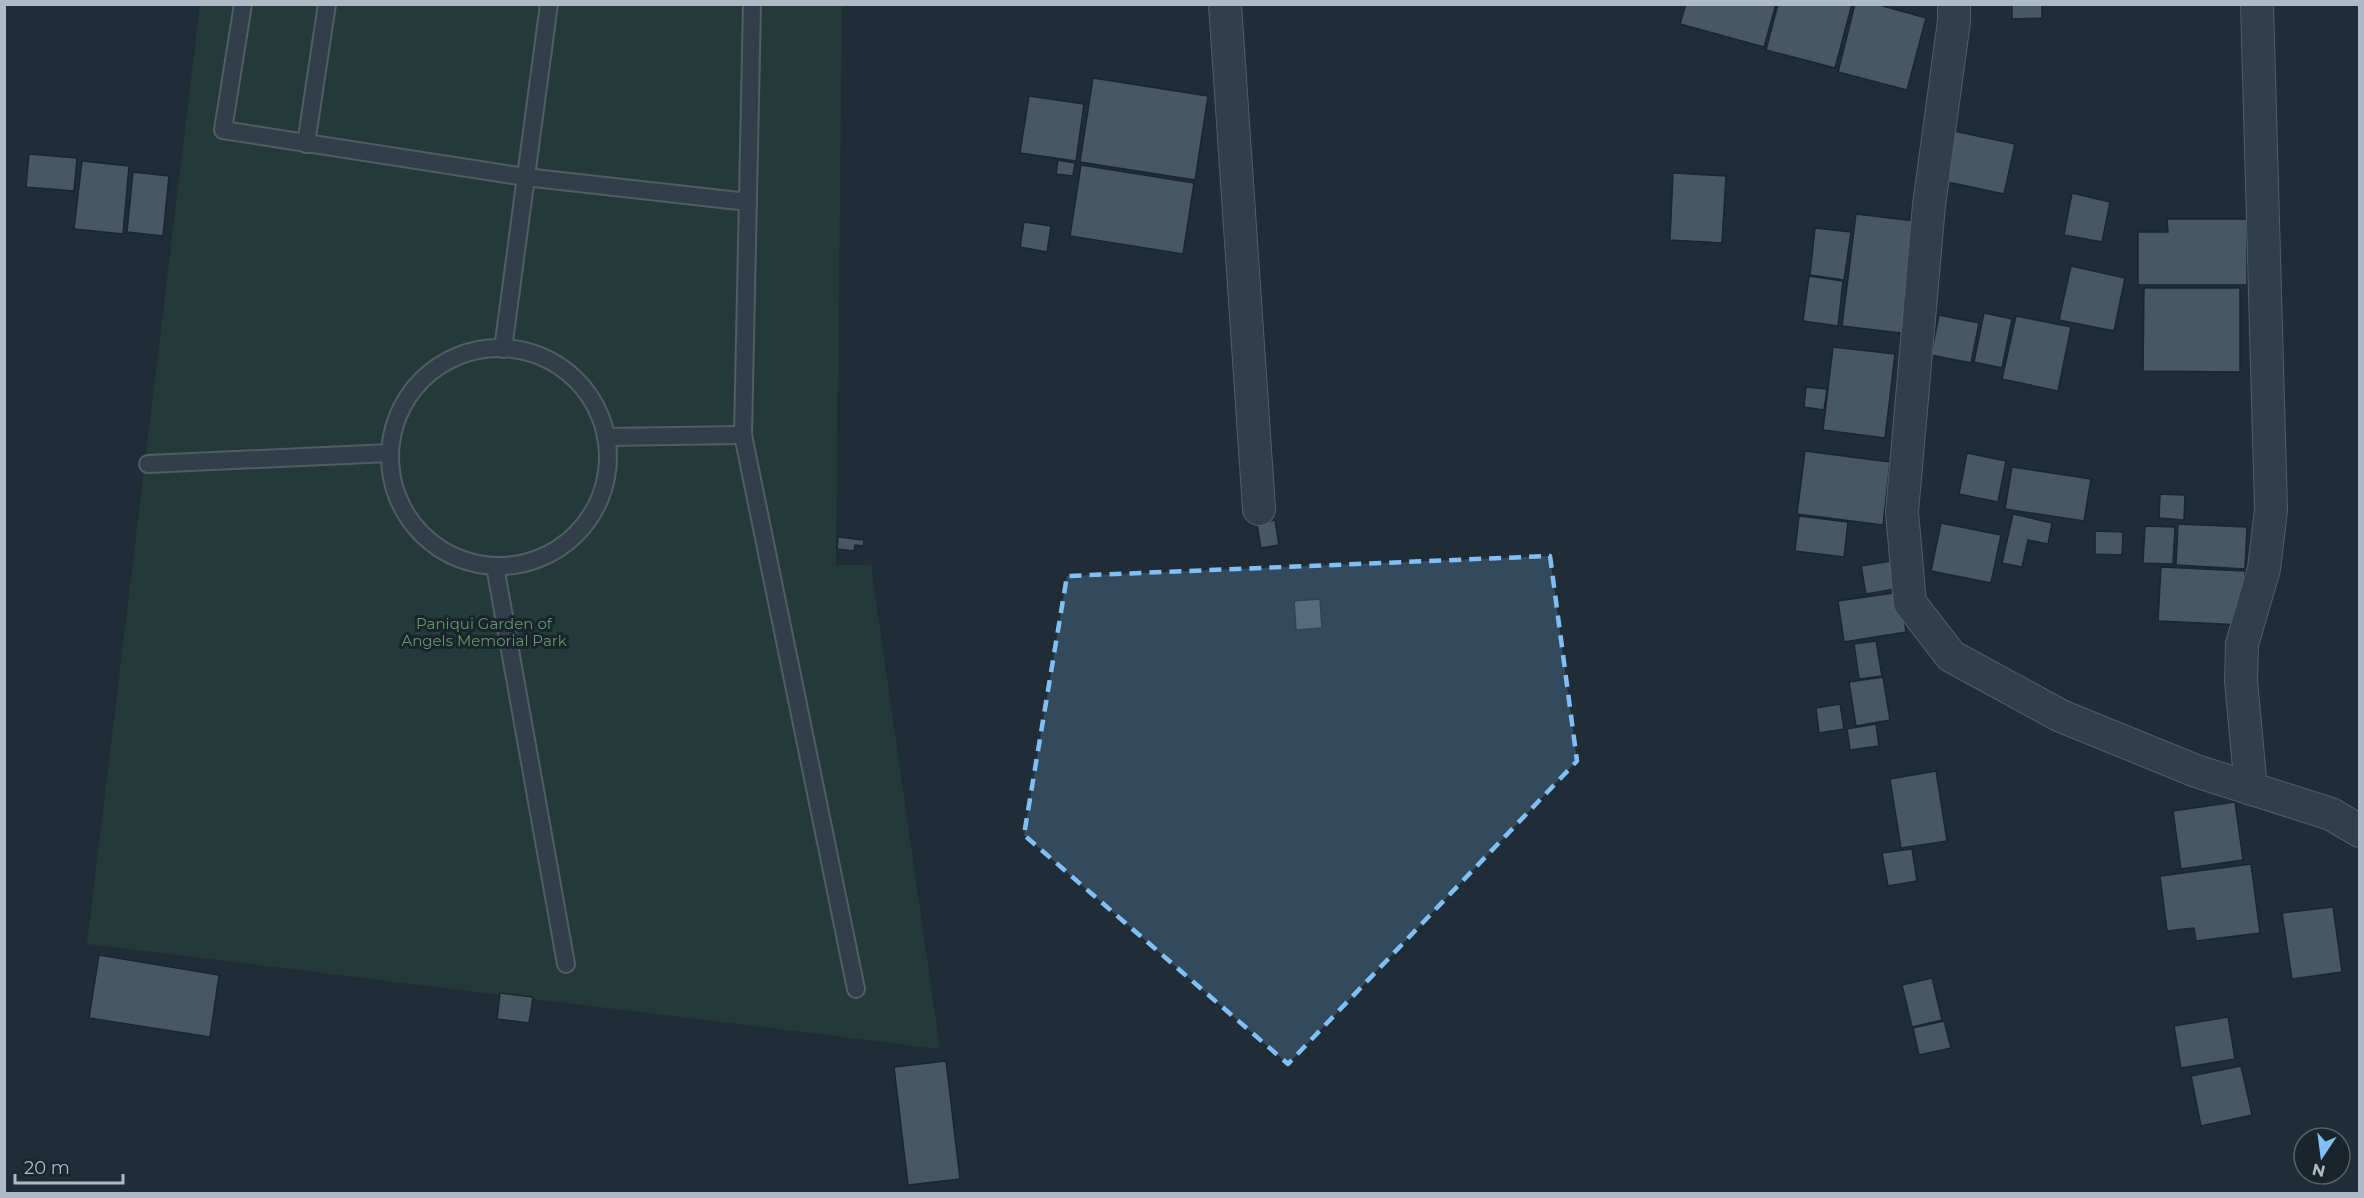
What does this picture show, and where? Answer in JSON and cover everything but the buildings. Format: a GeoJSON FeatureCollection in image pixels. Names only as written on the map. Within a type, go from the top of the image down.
{"type":"FeatureCollection","features":[{"type":"Feature","properties":{"kind":"street"},"geometry":{"type":"LineString","coordinates":[[1225,4],[1259,509]]}},
{"type":"Feature","properties":{"kind":"street"},"geometry":{"type":"LineString","coordinates":[[1954,4],[1954,21],[1929,205],[1902,512],[1910,603],[1951,656],[2061,716],[2196,771],[2331,813],[2360,831]]}},
{"type":"Feature","properties":{"kind":"street"},"geometry":{"type":"LineString","coordinates":[[2251,789],[2241,681],[2242,644],[2264,569],[2271,510],[2257,4]]}},
{"type":"Feature","properties":{"kind":"lane"},"geometry":{"type":"LineString","coordinates":[[243,4],[223,130],[525,177],[748,202]]}},
{"type":"Feature","properties":{"kind":"lane"},"geometry":{"type":"LineString","coordinates":[[306,144],[327,4]]}},
{"type":"Feature","properties":{"kind":"lane"},"geometry":{"type":"LineString","coordinates":[[503,348],[549,4]]}},
{"type":"Feature","properties":{"kind":"lane"},"geometry":{"type":"LineString","coordinates":[[752,4],[743,435],[856,989]]}},
{"type":"Feature","properties":{"kind":"lane"},"geometry":{"type":"LineString","coordinates":[[503,348],[527,352],[550,361],[570,375],[587,393],[599,414],[606,437],[609,461],[605,486],[596,508],[582,528],[564,545],[543,557],[520,564],[495,566],[471,562],[448,553],[428,539],[411,521],[399,501],[392,478],[390,453],[394,429],[403,406],[417,386],[434,370],[455,358],[479,351],[503,348]]}},
{"type":"Feature","properties":{"kind":"lane"},"geometry":{"type":"LineString","coordinates":[[606,437],[743,435]]}},
{"type":"Feature","properties":{"kind":"lane"},"geometry":{"type":"LineString","coordinates":[[148,464],[390,453]]}},
{"type":"Feature","properties":{"kind":"lane"},"geometry":{"type":"LineString","coordinates":[[495,566],[566,964]]}},
{"type":"Feature","properties":{"kind":"highlighted area"},"geometry":{"type":"Polygon","coordinates":[[[1550,556],[1577,761],[1288,1064],[1024,835],[1067,576],[1550,556]]]}},
{"type":"Feature","properties":{"kind":"green space","name":"Paniqui Garden of Angels Memorial Park"},"geometry":{"type":"Polygon","coordinates":[[[200,5],[842,5],[836,565],[871,565],[940,1049],[87,944],[200,5]]]}}]}
